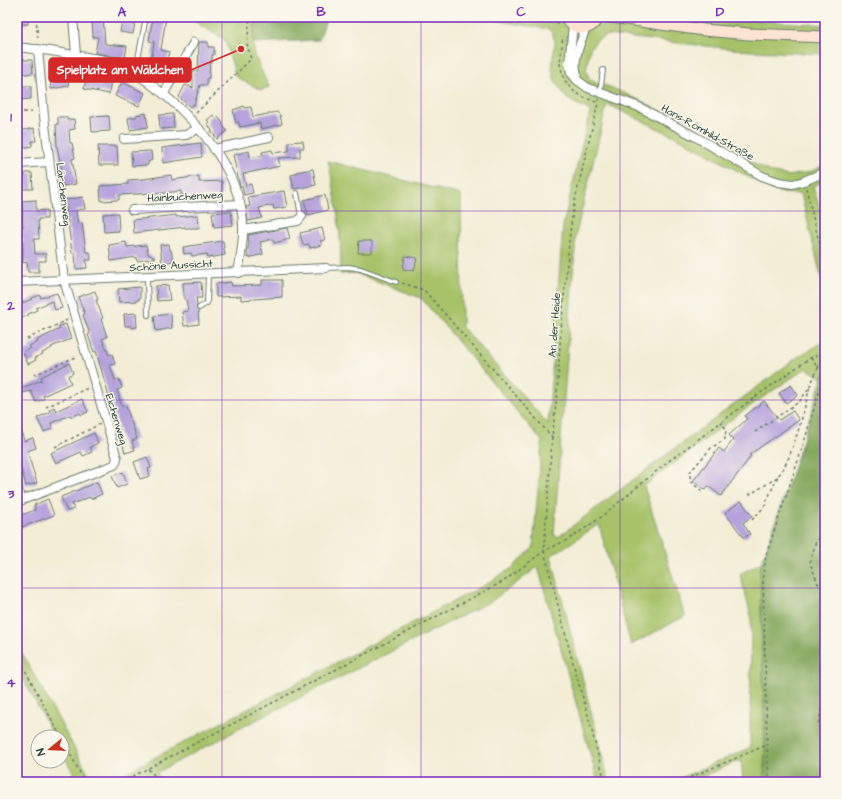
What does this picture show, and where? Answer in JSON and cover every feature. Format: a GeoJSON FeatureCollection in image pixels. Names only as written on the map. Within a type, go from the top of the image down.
{"type":"FeatureCollection","features":[{"type":"Feature","properties":{"kind":"main road"},"geometry":{"type":"LineString","coordinates":[[570,21],[582,28],[586,28],[595,23],[598,17]]}},
{"type":"Feature","properties":{"kind":"main road"},"geometry":{"type":"LineString","coordinates":[[612,17],[704,30],[749,34],[825,37]]}},
{"type":"Feature","properties":{"kind":"street"},"geometry":{"type":"LineString","coordinates":[[73,17],[76,55]]}},
{"type":"Feature","properties":{"kind":"street","name":"Hans-Römhild-Straße"},"geometry":{"type":"LineString","coordinates":[[570,21],[569,63],[571,72],[581,84],[600,94],[638,107],[696,137],[762,176],[779,182],[793,184],[825,172]]}},
{"type":"Feature","properties":{"kind":"street"},"geometry":{"type":"LineString","coordinates":[[581,84],[575,66],[577,53],[586,28]]}},
{"type":"Feature","properties":{"kind":"street"},"geometry":{"type":"LineString","coordinates":[[164,93],[194,42]]}},
{"type":"Feature","properties":{"kind":"street"},"geometry":{"type":"LineString","coordinates":[[17,47],[76,55],[116,63],[133,71],[164,93],[190,118],[214,149],[231,178],[240,204],[243,230],[238,273]]}},
{"type":"Feature","properties":{"kind":"street","name":"Lärchenweg"},"geometry":{"type":"LineString","coordinates":[[38,49],[64,280]]}},
{"type":"Feature","properties":{"kind":"street"},"geometry":{"type":"LineString","coordinates":[[124,139],[186,135],[199,128]]}},
{"type":"Feature","properties":{"kind":"street"},"geometry":{"type":"LineString","coordinates":[[214,149],[269,137]]}},
{"type":"Feature","properties":{"kind":"street"},"geometry":{"type":"LineString","coordinates":[[17,164],[50,162]]}},
{"type":"Feature","properties":{"kind":"street","name":"Hainbuchenweg"},"geometry":{"type":"LineString","coordinates":[[132,210],[240,204]]}},
{"type":"Feature","properties":{"kind":"street"},"geometry":{"type":"LineString","coordinates":[[243,230],[298,220],[302,216]]}},
{"type":"Feature","properties":{"kind":"street","name":"Schöne Aussicht"},"geometry":{"type":"LineString","coordinates":[[17,282],[326,268]]}},
{"type":"Feature","properties":{"kind":"street","name":"Eichenweg"},"geometry":{"type":"LineString","coordinates":[[19,501],[114,465],[117,458],[64,280]]}},
{"type":"Feature","properties":{"kind":"street"},"geometry":{"type":"LineString","coordinates":[[17,485],[19,501]]}},
{"type":"Feature","properties":{"kind":"lane"},"geometry":{"type":"LineString","coordinates":[[133,71],[137,64],[146,17]]}},
{"type":"Feature","properties":{"kind":"lane"},"geometry":{"type":"LineString","coordinates":[[600,94],[603,70]]}},
{"type":"Feature","properties":{"kind":"lane"},"geometry":{"type":"LineString","coordinates":[[296,193],[302,216]]}},
{"type":"Feature","properties":{"kind":"lane"},"geometry":{"type":"LineString","coordinates":[[326,268],[348,267],[361,269],[396,282]]}},
{"type":"Feature","properties":{"kind":"lane"},"geometry":{"type":"LineString","coordinates":[[198,308],[207,303],[208,274]]}},
{"type":"Feature","properties":{"kind":"lane"},"geometry":{"type":"LineString","coordinates":[[147,277],[148,315]]}},
{"type":"Feature","properties":{"kind":"path"},"geometry":{"type":"LineString","coordinates":[[36,17],[38,49]]}},
{"type":"Feature","properties":{"kind":"path"},"geometry":{"type":"LineString","coordinates":[[190,118],[251,59],[247,44],[250,17]]}},
{"type":"Feature","properties":{"kind":"path"},"geometry":{"type":"LineString","coordinates":[[533,17],[550,20],[551,17]]}},
{"type":"Feature","properties":{"kind":"path","name":"An der Heide"},"geometry":{"type":"LineString","coordinates":[[598,103],[574,204],[570,232],[557,395],[552,437],[544,552],[606,782]]}},
{"type":"Feature","properties":{"kind":"path"},"geometry":{"type":"LineString","coordinates":[[17,112],[44,110]]}},
{"type":"Feature","properties":{"kind":"path"},"geometry":{"type":"LineString","coordinates":[[804,181],[825,266]]}},
{"type":"Feature","properties":{"kind":"path"},"geometry":{"type":"LineString","coordinates":[[396,282],[424,290],[552,437]]}},
{"type":"Feature","properties":{"kind":"path"},"geometry":{"type":"LineString","coordinates":[[27,339],[75,317]]}},
{"type":"Feature","properties":{"kind":"path"},"geometry":{"type":"LineString","coordinates":[[34,376],[86,352]]}},
{"type":"Feature","properties":{"kind":"path"},"geometry":{"type":"LineString","coordinates":[[122,782],[504,581],[544,552],[568,539],[600,518],[665,464],[721,422],[810,358],[825,352]]}},
{"type":"Feature","properties":{"kind":"path"},"geometry":{"type":"LineString","coordinates":[[825,352],[825,360]]}},
{"type":"Feature","properties":{"kind":"path"},"geometry":{"type":"LineString","coordinates":[[755,432],[800,401],[810,386],[825,352]]}},
{"type":"Feature","properties":{"kind":"path"},"geometry":{"type":"LineString","coordinates":[[810,358],[818,368]]}},
{"type":"Feature","properties":{"kind":"path"},"geometry":{"type":"LineString","coordinates":[[769,782],[766,745],[763,577],[766,555],[800,456],[825,372]]}},
{"type":"Feature","properties":{"kind":"path"},"geometry":{"type":"LineString","coordinates":[[46,408],[95,385]]}},
{"type":"Feature","properties":{"kind":"path"},"geometry":{"type":"LineString","coordinates":[[752,520],[764,507],[778,476],[786,463],[804,412],[810,386]]}},
{"type":"Feature","properties":{"kind":"path"},"geometry":{"type":"LineString","coordinates":[[55,447],[106,421]]}},
{"type":"Feature","properties":{"kind":"path"},"geometry":{"type":"LineString","coordinates":[[702,491],[692,482],[689,473],[711,448],[725,439],[726,429],[721,422]]}},
{"type":"Feature","properties":{"kind":"path"},"geometry":{"type":"LineString","coordinates":[[749,495],[778,476]]}},
{"type":"Feature","properties":{"kind":"path"},"geometry":{"type":"LineString","coordinates":[[825,535],[816,541],[810,563],[819,586],[825,590]]}},
{"type":"Feature","properties":{"kind":"path"},"geometry":{"type":"LineString","coordinates":[[17,655],[57,729]]}},
{"type":"Feature","properties":{"kind":"path"},"geometry":{"type":"LineString","coordinates":[[825,658],[820,665],[825,694],[818,724],[825,743]]}},
{"type":"Feature","properties":{"kind":"path"},"geometry":{"type":"LineString","coordinates":[[679,782],[766,745]]}},
{"type":"Feature","properties":{"kind":"path"},"geometry":{"type":"LineString","coordinates":[[70,753],[85,782]]}},
{"type":"Feature","properties":{"kind":"path"},"geometry":{"type":"LineString","coordinates":[[147,769],[161,782]]}},
{"type":"Feature","properties":{"kind":"green space"},"geometry":{"type":"Polygon","coordinates":[[[187,17],[255,17],[253,43],[255,56],[269,87],[261,90],[236,77],[225,40],[187,17]]]}},
{"type":"Feature","properties":{"kind":"green space"},"geometry":{"type":"Polygon","coordinates":[[[255,17],[327,17],[319,40],[253,43],[255,17]]]}},
{"type":"Feature","properties":{"kind":"green space"},"geometry":{"type":"Polygon","coordinates":[[[475,17],[703,17],[825,25],[825,54],[751,51],[607,35],[597,40],[590,49],[586,70],[589,78],[596,83],[610,87],[641,101],[770,172],[788,176],[810,172],[825,165],[825,181],[813,186],[825,226],[825,293],[801,194],[782,193],[770,189],[686,142],[607,104],[576,234],[554,535],[558,537],[799,356],[825,341],[825,372],[822,378],[806,368],[736,416],[644,486],[685,616],[631,645],[599,524],[551,556],[609,782],[598,782],[538,567],[493,600],[260,718],[156,773],[165,782],[152,782],[148,778],[141,782],[108,782],[483,586],[512,568],[533,548],[542,441],[421,298],[355,273],[340,274],[341,247],[338,218],[334,188],[328,161],[461,195],[462,327],[548,424],[563,225],[590,111],[567,99],[555,81],[552,69],[555,41],[552,33],[548,29],[475,17]]]}},
{"type":"Feature","properties":{"kind":"green space"},"geometry":{"type":"Polygon","coordinates":[[[825,372],[825,782],[764,782],[765,752],[760,570],[825,372]]]}},
{"type":"Feature","properties":{"kind":"green space"},"geometry":{"type":"Polygon","coordinates":[[[762,562],[760,571],[765,752],[764,782],[743,782],[741,760],[689,782],[671,782],[750,748],[751,616],[740,574],[762,562]]]}},
{"type":"Feature","properties":{"kind":"green space"},"geometry":{"type":"Polygon","coordinates":[[[17,644],[64,729],[50,729],[17,667],[17,644]]]}},
{"type":"Feature","properties":{"kind":"green space"},"geometry":{"type":"Polygon","coordinates":[[[70,740],[93,782],[78,782],[70,767],[70,740]]]}},
{"type":"Feature","properties":{"kind":"building"},"geometry":{"type":"Polygon","coordinates":[[[17,17],[28,17],[28,24],[17,24],[17,17]]]}},
{"type":"Feature","properties":{"kind":"building"},"geometry":{"type":"Polygon","coordinates":[[[92,17],[103,17],[105,44],[127,46],[125,58],[95,53],[98,37],[93,37],[92,17]]]}},
{"type":"Feature","properties":{"kind":"building"},"geometry":{"type":"Polygon","coordinates":[[[125,17],[136,17],[133,34],[120,32],[122,21],[124,21],[125,17]]]}},
{"type":"Feature","properties":{"kind":"building"},"geometry":{"type":"Polygon","coordinates":[[[153,17],[166,17],[161,50],[169,52],[164,76],[153,74],[152,78],[149,76],[154,42],[149,41],[153,17]]]}},
{"type":"Feature","properties":{"kind":"building"},"geometry":{"type":"Polygon","coordinates":[[[199,42],[208,42],[208,47],[214,47],[214,55],[212,55],[212,63],[210,63],[207,85],[200,85],[194,105],[190,107],[179,97],[185,85],[193,88],[193,71],[198,71],[199,42]]]}},
{"type":"Feature","properties":{"kind":"building"},"geometry":{"type":"Polygon","coordinates":[[[24,58],[24,60],[32,60],[33,73],[25,74],[24,72],[17,72],[17,59],[24,58]]]}},
{"type":"Feature","properties":{"kind":"building"},"geometry":{"type":"Polygon","coordinates":[[[88,68],[99,70],[98,76],[111,79],[109,94],[84,89],[88,68]]]}},
{"type":"Feature","properties":{"kind":"building"},"geometry":{"type":"Polygon","coordinates":[[[67,75],[69,86],[51,89],[50,77],[67,75]]]}},
{"type":"Feature","properties":{"kind":"building"},"geometry":{"type":"Polygon","coordinates":[[[122,82],[145,93],[139,106],[115,96],[122,82]]]}},
{"type":"Feature","properties":{"kind":"building"},"geometry":{"type":"Polygon","coordinates":[[[17,86],[31,86],[31,99],[17,100],[17,86]]]}},
{"type":"Feature","properties":{"kind":"building"},"geometry":{"type":"Polygon","coordinates":[[[244,106],[245,108],[251,107],[253,117],[277,112],[280,115],[282,124],[261,129],[260,123],[240,127],[238,121],[236,123],[233,110],[244,106]]]}},
{"type":"Feature","properties":{"kind":"building"},"geometry":{"type":"Polygon","coordinates":[[[146,113],[148,127],[130,130],[128,118],[146,113]]]}},
{"type":"Feature","properties":{"kind":"building"},"geometry":{"type":"Polygon","coordinates":[[[173,114],[174,128],[160,129],[159,115],[173,114]]]}},
{"type":"Feature","properties":{"kind":"building"},"geometry":{"type":"Polygon","coordinates":[[[213,115],[215,118],[217,116],[227,131],[217,139],[207,124],[209,122],[207,120],[213,115]]]}},
{"type":"Feature","properties":{"kind":"building"},"geometry":{"type":"Polygon","coordinates":[[[109,116],[110,131],[92,132],[91,117],[109,116]]]}},
{"type":"Feature","properties":{"kind":"building"},"geometry":{"type":"Polygon","coordinates":[[[58,117],[67,117],[67,120],[74,119],[75,129],[69,130],[70,143],[72,143],[75,158],[72,159],[76,184],[63,186],[57,146],[56,124],[58,124],[58,117]]]}},
{"type":"Feature","properties":{"kind":"building"},"geometry":{"type":"Polygon","coordinates":[[[34,128],[36,141],[32,141],[32,146],[21,148],[19,131],[34,128]]]}},
{"type":"Feature","properties":{"kind":"building"},"geometry":{"type":"Polygon","coordinates":[[[303,141],[304,148],[300,148],[300,157],[278,158],[280,166],[243,174],[246,186],[251,184],[253,193],[244,195],[242,186],[240,187],[233,155],[249,151],[250,158],[263,155],[262,152],[272,150],[273,153],[289,151],[289,142],[303,141]]]}},
{"type":"Feature","properties":{"kind":"building"},"geometry":{"type":"Polygon","coordinates":[[[201,143],[202,157],[163,163],[162,148],[201,143]]]}},
{"type":"Feature","properties":{"kind":"building"},"geometry":{"type":"Polygon","coordinates":[[[98,146],[117,146],[118,165],[99,165],[98,146]]]}},
{"type":"Feature","properties":{"kind":"building"},"geometry":{"type":"Polygon","coordinates":[[[151,151],[152,160],[148,162],[148,165],[132,166],[131,152],[151,151]]]}},
{"type":"Feature","properties":{"kind":"building"},"geometry":{"type":"Polygon","coordinates":[[[313,169],[316,185],[294,189],[291,175],[296,174],[296,172],[313,169]]]}},
{"type":"Feature","properties":{"kind":"building"},"geometry":{"type":"Polygon","coordinates":[[[25,173],[32,173],[33,189],[17,189],[17,176],[25,176],[25,173]]]}},
{"type":"Feature","properties":{"kind":"building"},"geometry":{"type":"Polygon","coordinates":[[[171,175],[172,180],[199,176],[199,182],[222,181],[222,196],[207,196],[185,199],[185,195],[181,195],[181,191],[154,194],[119,195],[119,200],[101,201],[100,186],[128,184],[128,180],[171,175]]]}},
{"type":"Feature","properties":{"kind":"building"},"geometry":{"type":"Polygon","coordinates":[[[284,191],[287,207],[274,209],[273,205],[259,208],[262,218],[248,221],[246,207],[250,206],[248,197],[284,191]]]}},
{"type":"Feature","properties":{"kind":"building"},"geometry":{"type":"Polygon","coordinates":[[[325,195],[328,210],[308,215],[304,200],[325,195]]]}},
{"type":"Feature","properties":{"kind":"building"},"geometry":{"type":"Polygon","coordinates":[[[83,197],[85,209],[76,210],[78,224],[82,223],[86,252],[90,252],[91,260],[86,260],[87,268],[76,269],[75,253],[72,253],[65,200],[83,197]]]}},
{"type":"Feature","properties":{"kind":"building"},"geometry":{"type":"Polygon","coordinates":[[[36,200],[36,211],[47,210],[47,219],[38,219],[39,239],[34,239],[35,254],[46,254],[46,261],[39,261],[39,272],[28,272],[27,262],[23,263],[23,238],[20,238],[20,227],[23,227],[22,201],[36,200]]]}},
{"type":"Feature","properties":{"kind":"building"},"geometry":{"type":"Polygon","coordinates":[[[231,211],[233,225],[214,227],[212,213],[231,211]]]}},
{"type":"Feature","properties":{"kind":"building"},"geometry":{"type":"Polygon","coordinates":[[[118,213],[119,231],[104,232],[103,214],[118,213]]]}},
{"type":"Feature","properties":{"kind":"building"},"geometry":{"type":"Polygon","coordinates":[[[176,215],[176,217],[198,215],[199,228],[185,227],[134,233],[133,220],[176,215]]]}},
{"type":"Feature","properties":{"kind":"building"},"geometry":{"type":"Polygon","coordinates":[[[287,228],[290,239],[274,243],[273,239],[260,242],[263,254],[248,258],[248,235],[287,228]]]}},
{"type":"Feature","properties":{"kind":"building"},"geometry":{"type":"Polygon","coordinates":[[[322,228],[325,240],[320,241],[322,245],[310,248],[309,244],[303,245],[300,233],[322,228]]]}},
{"type":"Feature","properties":{"kind":"building"},"geometry":{"type":"Polygon","coordinates":[[[223,241],[225,255],[208,258],[207,254],[192,256],[191,253],[184,254],[183,247],[223,241]]]}},
{"type":"Feature","properties":{"kind":"building"},"geometry":{"type":"Polygon","coordinates":[[[359,241],[372,241],[372,253],[358,253],[359,241]]]}},
{"type":"Feature","properties":{"kind":"building"},"geometry":{"type":"Polygon","coordinates":[[[126,242],[127,247],[146,245],[148,254],[155,258],[137,261],[136,257],[111,261],[109,245],[126,242]]]}},
{"type":"Feature","properties":{"kind":"building"},"geometry":{"type":"Polygon","coordinates":[[[169,244],[173,261],[162,263],[160,245],[169,244]]]}},
{"type":"Feature","properties":{"kind":"building"},"geometry":{"type":"Polygon","coordinates":[[[405,256],[417,258],[414,271],[403,269],[405,256]]]}},
{"type":"Feature","properties":{"kind":"building"},"geometry":{"type":"Polygon","coordinates":[[[262,280],[282,280],[282,297],[241,300],[241,296],[216,297],[216,284],[231,282],[232,286],[262,285],[262,280]]]}},
{"type":"Feature","properties":{"kind":"building"},"geometry":{"type":"Polygon","coordinates":[[[201,282],[202,298],[196,298],[199,324],[184,326],[182,312],[188,311],[186,299],[184,299],[183,283],[201,282]]]}},
{"type":"Feature","properties":{"kind":"building"},"geometry":{"type":"Polygon","coordinates":[[[168,285],[170,300],[157,301],[156,286],[168,285]]]}},
{"type":"Feature","properties":{"kind":"building"},"geometry":{"type":"Polygon","coordinates":[[[140,287],[140,299],[138,299],[138,301],[119,302],[118,289],[140,287]]]}},
{"type":"Feature","properties":{"kind":"building"},"geometry":{"type":"Polygon","coordinates":[[[95,291],[98,300],[96,300],[103,318],[101,319],[107,337],[102,339],[109,355],[112,354],[115,364],[110,365],[115,380],[119,379],[122,388],[117,390],[122,407],[126,406],[137,439],[132,441],[135,450],[125,453],[112,403],[111,404],[96,351],[94,352],[88,335],[90,334],[83,315],[85,314],[78,297],[95,291]]]}},
{"type":"Feature","properties":{"kind":"building"},"geometry":{"type":"Polygon","coordinates":[[[57,293],[62,308],[55,310],[52,301],[36,308],[37,310],[17,320],[17,305],[40,295],[41,298],[57,293]]]}},
{"type":"Feature","properties":{"kind":"building"},"geometry":{"type":"Polygon","coordinates":[[[136,313],[137,327],[131,328],[131,326],[125,326],[124,314],[136,313]]]}},
{"type":"Feature","properties":{"kind":"building"},"geometry":{"type":"Polygon","coordinates":[[[171,314],[172,328],[156,331],[154,316],[171,314]]]}},
{"type":"Feature","properties":{"kind":"building"},"geometry":{"type":"Polygon","coordinates":[[[66,324],[71,339],[51,347],[52,348],[35,358],[36,360],[28,364],[23,352],[31,348],[29,346],[38,342],[37,340],[60,329],[59,326],[66,324]]]}},
{"type":"Feature","properties":{"kind":"building"},"geometry":{"type":"Polygon","coordinates":[[[69,363],[73,373],[68,376],[71,383],[43,396],[44,399],[36,402],[31,391],[18,394],[17,390],[42,380],[41,377],[69,363]]]}},
{"type":"Feature","properties":{"kind":"building"},"geometry":{"type":"Polygon","coordinates":[[[791,385],[798,395],[786,403],[779,393],[791,385]]]}},
{"type":"Feature","properties":{"kind":"building"},"geometry":{"type":"Polygon","coordinates":[[[82,399],[88,412],[81,415],[80,413],[72,417],[70,415],[51,423],[53,428],[44,432],[37,418],[50,412],[49,410],[54,407],[56,411],[82,399]]]}},
{"type":"Feature","properties":{"kind":"building"},"geometry":{"type":"Polygon","coordinates":[[[764,401],[779,420],[793,411],[799,420],[749,455],[751,456],[721,496],[708,486],[705,490],[693,481],[719,448],[724,452],[733,440],[729,435],[747,419],[745,416],[764,401]]]}},
{"type":"Feature","properties":{"kind":"building"},"geometry":{"type":"Polygon","coordinates":[[[17,422],[19,422],[24,441],[33,438],[36,448],[27,451],[37,483],[26,486],[17,453],[17,422]]]}},
{"type":"Feature","properties":{"kind":"building"},"geometry":{"type":"Polygon","coordinates":[[[94,433],[98,443],[90,447],[92,452],[83,456],[81,452],[56,463],[51,453],[94,433]]]}},
{"type":"Feature","properties":{"kind":"building"},"geometry":{"type":"Polygon","coordinates":[[[147,457],[151,468],[148,469],[150,476],[140,479],[134,462],[147,457]]]}},
{"type":"Feature","properties":{"kind":"building"},"geometry":{"type":"Polygon","coordinates":[[[123,472],[127,484],[117,488],[112,476],[123,472]]]}},
{"type":"Feature","properties":{"kind":"building"},"geometry":{"type":"Polygon","coordinates":[[[97,482],[102,494],[91,499],[90,497],[72,504],[74,509],[67,511],[61,497],[97,482]]]}},
{"type":"Feature","properties":{"kind":"building"},"geometry":{"type":"Polygon","coordinates":[[[48,499],[54,515],[17,529],[17,507],[19,507],[22,515],[35,510],[34,505],[48,499]]]}},
{"type":"Feature","properties":{"kind":"building"},"geometry":{"type":"Polygon","coordinates":[[[741,501],[752,516],[743,523],[750,534],[744,538],[725,513],[741,501]]]}},
{"type":"Feature","properties":{"kind":"place","name":"Spielplatz am Wäldchen"},"geometry":{"type":"Point","coordinates":[241,49]}}]}
